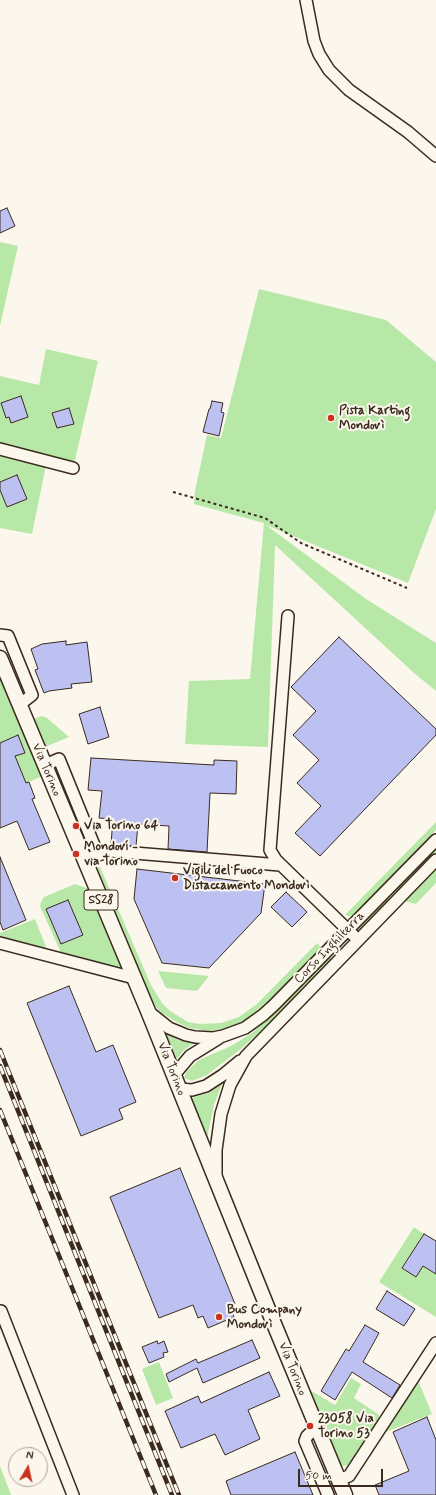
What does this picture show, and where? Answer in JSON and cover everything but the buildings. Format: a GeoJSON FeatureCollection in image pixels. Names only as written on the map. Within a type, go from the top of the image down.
{"type":"FeatureCollection","features":[{"type":"Feature","properties":{"kind":"main road","name":"Via Torino"},"geometry":{"type":"LineString","coordinates":[[0,658],[148,1011],[344,1495]]}},
{"type":"Feature","properties":{"kind":"street"},"geometry":{"type":"LineString","coordinates":[[306,0],[314,41],[319,54],[329,70],[350,90],[408,132],[436,156]]}},
{"type":"Feature","properties":{"kind":"street"},"geometry":{"type":"LineString","coordinates":[[0,449],[72,468]]}},
{"type":"Feature","properties":{"kind":"street","name":"Corso Inghilterra"},"geometry":{"type":"LineString","coordinates":[[288,616],[270,846],[271,854],[280,865],[348,930]]}},
{"type":"Feature","properties":{"kind":"street"},"geometry":{"type":"LineString","coordinates":[[0,635],[8,636],[32,695],[19,705]]}},
{"type":"Feature","properties":{"kind":"street"},"geometry":{"type":"LineString","coordinates":[[45,765],[59,759],[98,855]]}},
{"type":"Feature","properties":{"kind":"street","name":"Corso Inghilterra"},"geometry":{"type":"LineString","coordinates":[[174,1075],[190,1056],[199,1049],[223,1036],[245,1028],[263,1015],[436,840]]}},
{"type":"Feature","properties":{"kind":"street"},"geometry":{"type":"LineString","coordinates":[[84,860],[110,851],[280,865]]}},
{"type":"Feature","properties":{"kind":"street","name":"Corso Inghilterra"},"geometry":{"type":"LineString","coordinates":[[179,1089],[192,1090],[206,1086],[223,1075],[246,1056],[436,860]]}},
{"type":"Feature","properties":{"kind":"street"},"geometry":{"type":"LineString","coordinates":[[348,930],[357,940]]}},
{"type":"Feature","properties":{"kind":"street"},"geometry":{"type":"LineString","coordinates":[[0,944],[134,978]]}},
{"type":"Feature","properties":{"kind":"street","name":"Corso Inghilterra"},"geometry":{"type":"LineString","coordinates":[[148,1011],[169,1028],[186,1035],[208,1038],[223,1036]]}},
{"type":"Feature","properties":{"kind":"street","name":"Corso Inghilterra"},"geometry":{"type":"LineString","coordinates":[[218,1187],[216,1174],[216,1150],[221,1114],[230,1085],[246,1056]]}},
{"type":"Feature","properties":{"kind":"street"},"geometry":{"type":"LineString","coordinates":[[1,1311],[73,1495]]}},
{"type":"Feature","properties":{"kind":"street"},"geometry":{"type":"LineString","coordinates":[[338,1480],[349,1476],[436,1343]]}},
{"type":"Feature","properties":{"kind":"street"},"geometry":{"type":"LineString","coordinates":[[316,1428],[307,1436],[305,1441],[328,1495]]}},
{"type":"Feature","properties":{"kind":"path"},"geometry":{"type":"LineString","coordinates":[[173,492],[265,518],[301,543],[407,588]]}},
{"type":"Feature","properties":{"kind":"green space"},"geometry":{"type":"Polygon","coordinates":[[[0,242],[18,246],[0,326],[0,242]]]}},
{"type":"Feature","properties":{"kind":"green space","name":"Pista Karting Mondovì"},"geometry":{"type":"Polygon","coordinates":[[[259,289],[386,320],[436,362],[436,509],[408,583],[266,525],[366,599],[436,643],[436,691],[414,673],[275,545],[268,747],[185,744],[189,681],[250,679],[264,523],[194,504],[195,491],[207,435],[221,438],[259,289]]]}},
{"type":"Feature","properties":{"kind":"green space"},"geometry":{"type":"Polygon","coordinates":[[[46,349],[98,361],[74,464],[0,445],[0,376],[39,385],[46,349]]]}},
{"type":"Feature","properties":{"kind":"green space"},"geometry":{"type":"Polygon","coordinates":[[[0,452],[46,465],[32,534],[0,528],[0,452]]]}},
{"type":"Feature","properties":{"kind":"green space"},"geometry":{"type":"Polygon","coordinates":[[[0,672],[43,776],[0,794],[0,672]]]}},
{"type":"Feature","properties":{"kind":"green space"},"geometry":{"type":"Polygon","coordinates":[[[42,716],[47,718],[69,737],[45,747],[33,719],[42,716]]]}},
{"type":"Feature","properties":{"kind":"green space"},"geometry":{"type":"Polygon","coordinates":[[[57,768],[92,849],[88,850],[54,769],[57,768]]]}},
{"type":"Feature","properties":{"kind":"green space"},"geometry":{"type":"Polygon","coordinates":[[[436,822],[436,830],[353,915],[345,915],[436,822]]]}},
{"type":"Feature","properties":{"kind":"green space"},"geometry":{"type":"Polygon","coordinates":[[[436,847],[436,852],[397,892],[395,890],[436,847]]]}},
{"type":"Feature","properties":{"kind":"green space"},"geometry":{"type":"Polygon","coordinates":[[[100,867],[151,985],[162,1003],[170,1011],[188,1022],[200,1024],[221,1023],[239,1017],[257,1004],[317,943],[321,947],[271,998],[244,1021],[235,1026],[214,1031],[190,1028],[160,1012],[152,1001],[95,868],[100,867]]]}},
{"type":"Feature","properties":{"kind":"green space"},"geometry":{"type":"Polygon","coordinates":[[[436,868],[436,883],[416,904],[404,901],[436,868]]]}},
{"type":"Feature","properties":{"kind":"green space"},"geometry":{"type":"Polygon","coordinates":[[[75,884],[89,889],[122,969],[61,953],[40,906],[44,897],[75,884]]]}},
{"type":"Feature","properties":{"kind":"green space"},"geometry":{"type":"Polygon","coordinates":[[[387,897],[390,900],[359,931],[357,928],[387,897]]]}},
{"type":"Feature","properties":{"kind":"green space"},"geometry":{"type":"Polygon","coordinates":[[[35,919],[48,952],[0,940],[0,933],[35,919]]]}},
{"type":"Feature","properties":{"kind":"green space"},"geometry":{"type":"Polygon","coordinates":[[[330,957],[331,960],[268,1024],[241,1049],[207,1075],[192,1081],[184,1078],[186,1072],[199,1060],[231,1046],[252,1033],[330,957]]]}},
{"type":"Feature","properties":{"kind":"green space"},"geometry":{"type":"Polygon","coordinates":[[[158,971],[209,976],[197,991],[166,988],[158,971]]]}},
{"type":"Feature","properties":{"kind":"green space"},"geometry":{"type":"Polygon","coordinates":[[[165,1032],[178,1040],[194,1043],[184,1050],[177,1059],[165,1032]]]}},
{"type":"Feature","properties":{"kind":"green space"},"geometry":{"type":"Polygon","coordinates":[[[222,1084],[214,1105],[207,1138],[191,1098],[209,1093],[222,1084]]]}},
{"type":"Feature","properties":{"kind":"green space"},"geometry":{"type":"Polygon","coordinates":[[[414,1227],[424,1234],[402,1268],[416,1277],[423,1266],[436,1274],[436,1317],[379,1282],[414,1227]]]}},
{"type":"Feature","properties":{"kind":"green space"},"geometry":{"type":"Polygon","coordinates":[[[159,1362],[173,1398],[156,1405],[142,1369],[159,1362]]]}},
{"type":"Feature","properties":{"kind":"green space"},"geometry":{"type":"Polygon","coordinates":[[[351,1378],[361,1384],[354,1398],[378,1414],[381,1421],[353,1465],[341,1466],[310,1390],[335,1405],[351,1378]]]}},
{"type":"Feature","properties":{"kind":"green space"},"geometry":{"type":"Polygon","coordinates":[[[418,1380],[432,1414],[383,1433],[418,1380]]]}},
{"type":"Feature","properties":{"kind":"green space"},"geometry":{"type":"Polygon","coordinates":[[[0,1466],[11,1495],[0,1495],[0,1466]]]}},
{"type":"Feature","properties":{"kind":"railway"},"geometry":{"type":"LineString","coordinates":[[0,1050],[179,1495]]}},
{"type":"Feature","properties":{"kind":"railway"},"geometry":{"type":"LineString","coordinates":[[0,1066],[172,1495]]}},
{"type":"Feature","properties":{"kind":"railway"},"geometry":{"type":"LineString","coordinates":[[0,1110],[156,1495]]}},
{"type":"Feature","properties":{"kind":"place","name":"Pista Karting Mondovì"},"geometry":{"type":"Point","coordinates":[331,418]}},
{"type":"Feature","properties":{"kind":"place","name":"Via Torino 64"},"geometry":{"type":"Point","coordinates":[76,826]}},
{"type":"Feature","properties":{"kind":"place","name":"Mondoví - via Torino"},"geometry":{"type":"Point","coordinates":[76,854]}},
{"type":"Feature","properties":{"kind":"place","name":"Vigili del Fuoco Distaccamento Mondovì"},"geometry":{"type":"Point","coordinates":[175,878]}},
{"type":"Feature","properties":{"kind":"place","name":"Bus Company Mondovì"},"geometry":{"type":"Point","coordinates":[219,1317]}},
{"type":"Feature","properties":{"kind":"place","name":"23058 Via Torino 53"},"geometry":{"type":"Point","coordinates":[310,1426]}}]}
